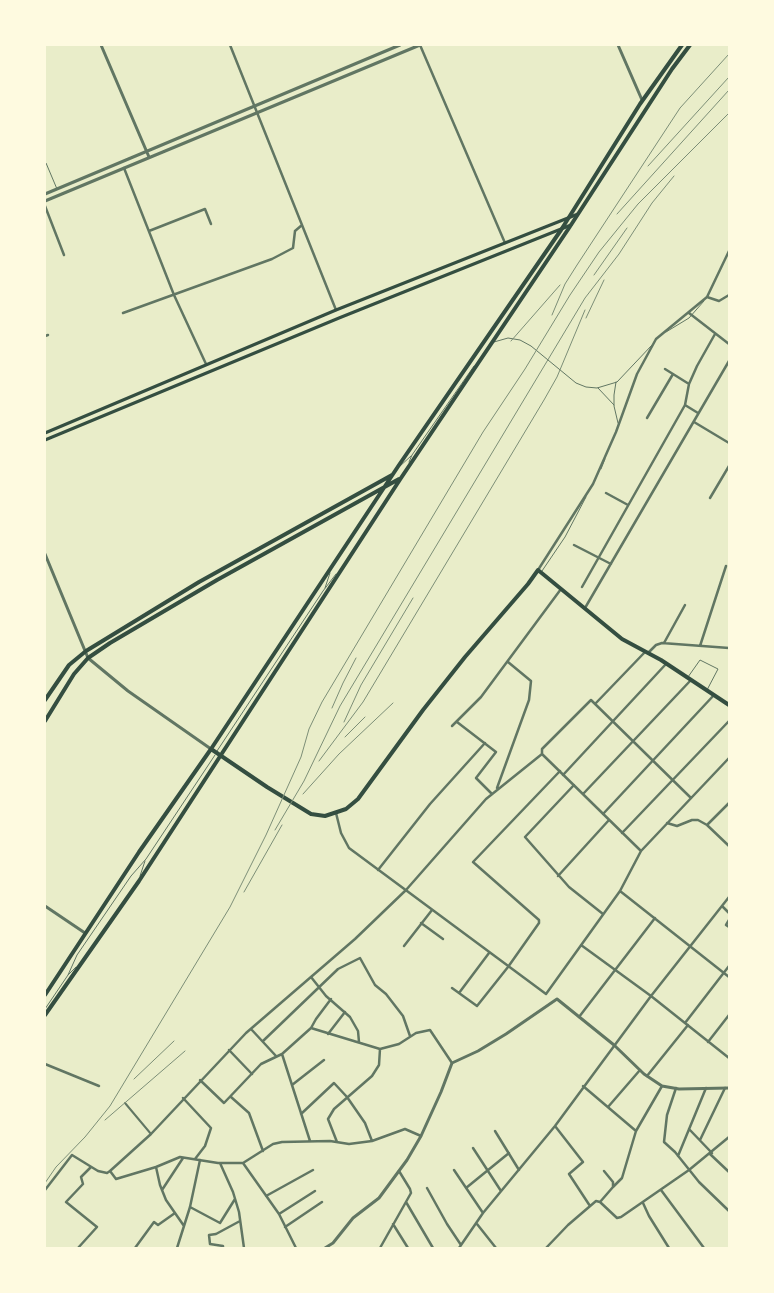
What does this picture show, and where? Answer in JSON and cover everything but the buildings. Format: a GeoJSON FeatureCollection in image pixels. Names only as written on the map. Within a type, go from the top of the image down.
{"type":"FeatureCollection","features":[{"type":"Feature","properties":{"kind":"main road"},"geometry":{"type":"LineString","coordinates":[[45,995],[393,474],[561,230],[643,101],[682,45]]}},
{"type":"Feature","properties":{"kind":"main road"},"geometry":{"type":"LineString","coordinates":[[45,1015],[139,881],[400,478],[571,225],[672,69],[690,45]]}},
{"type":"Feature","properties":{"kind":"main road"},"geometry":{"type":"LineString","coordinates":[[45,433],[336,310],[578,214]]}},
{"type":"Feature","properties":{"kind":"main road"},"geometry":{"type":"LineString","coordinates":[[45,440],[339,318],[571,225]]}},
{"type":"Feature","properties":{"kind":"main road"},"geometry":{"type":"LineString","coordinates":[[336,310],[339,318]]}},
{"type":"Feature","properties":{"kind":"main road"},"geometry":{"type":"LineString","coordinates":[[101,410],[104,416]]}},
{"type":"Feature","properties":{"kind":"main road"},"geometry":{"type":"LineString","coordinates":[[45,700],[69,665],[86,651],[199,582],[393,474]]}},
{"type":"Feature","properties":{"kind":"main road"},"geometry":{"type":"LineString","coordinates":[[45,721],[74,674],[88,658],[208,585],[400,478]]}},
{"type":"Feature","properties":{"kind":"main road"},"geometry":{"type":"LineString","coordinates":[[211,749],[267,788],[311,814],[325,816],[346,809],[358,799],[423,710],[465,657],[540,572],[622,639],[690,678],[729,705]]}},
{"type":"Feature","properties":{"kind":"street"},"geometry":{"type":"LineString","coordinates":[[101,45],[149,157]]}},
{"type":"Feature","properties":{"kind":"street"},"geometry":{"type":"LineString","coordinates":[[230,45],[259,113],[336,310]]}},
{"type":"Feature","properties":{"kind":"street"},"geometry":{"type":"LineString","coordinates":[[45,194],[400,45]]}},
{"type":"Feature","properties":{"kind":"street"},"geometry":{"type":"LineString","coordinates":[[45,201],[420,45],[505,244]]}},
{"type":"Feature","properties":{"kind":"street"},"geometry":{"type":"LineString","coordinates":[[618,45],[643,101]]}},
{"type":"Feature","properties":{"kind":"street"},"geometry":{"type":"LineString","coordinates":[[124,168],[174,295],[207,366]]}},
{"type":"Feature","properties":{"kind":"street"},"geometry":{"type":"LineString","coordinates":[[45,206],[64,255]]}},
{"type":"Feature","properties":{"kind":"street"},"geometry":{"type":"LineString","coordinates":[[149,231],[205,209],[211,224]]}},
{"type":"Feature","properties":{"kind":"street"},"geometry":{"type":"LineString","coordinates":[[123,314],[272,260],[293,248],[295,231],[302,225]]}},
{"type":"Feature","properties":{"kind":"street"},"geometry":{"type":"LineString","coordinates":[[540,572],[593,484],[616,432],[637,374],[656,339],[708,297],[729,252]]}},
{"type":"Feature","properties":{"kind":"street"},"geometry":{"type":"LineString","coordinates":[[708,297],[719,301],[729,295]]}},
{"type":"Feature","properties":{"kind":"street"},"geometry":{"type":"LineString","coordinates":[[689,313],[729,344]]}},
{"type":"Feature","properties":{"kind":"street"},"geometry":{"type":"LineString","coordinates":[[582,587],[685,405],[689,384],[715,334]]}},
{"type":"Feature","properties":{"kind":"street"},"geometry":{"type":"LineString","coordinates":[[585,609],[729,361]]}},
{"type":"Feature","properties":{"kind":"street"},"geometry":{"type":"LineString","coordinates":[[665,369],[689,384]]}},
{"type":"Feature","properties":{"kind":"street"},"geometry":{"type":"LineString","coordinates":[[647,418],[673,374]]}},
{"type":"Feature","properties":{"kind":"street"},"geometry":{"type":"LineString","coordinates":[[685,405],[698,413]]}},
{"type":"Feature","properties":{"kind":"street"},"geometry":{"type":"LineString","coordinates":[[694,422],[729,443]]}},
{"type":"Feature","properties":{"kind":"street"},"geometry":{"type":"LineString","coordinates":[[710,498],[729,466]]}},
{"type":"Feature","properties":{"kind":"street"},"geometry":{"type":"LineString","coordinates":[[606,493],[628,505]]}},
{"type":"Feature","properties":{"kind":"street"},"geometry":{"type":"LineString","coordinates":[[345,501],[347,506]]}},
{"type":"Feature","properties":{"kind":"street"},"geometry":{"type":"LineString","coordinates":[[574,546],[611,564]]}},
{"type":"Feature","properties":{"kind":"street"},"geometry":{"type":"LineString","coordinates":[[45,554],[88,658],[128,691],[211,749]]}},
{"type":"Feature","properties":{"kind":"street"},"geometry":{"type":"LineString","coordinates":[[700,646],[726,566]]}},
{"type":"Feature","properties":{"kind":"street"},"geometry":{"type":"LineString","coordinates":[[452,726],[481,698],[561,589]]}},
{"type":"Feature","properties":{"kind":"street"},"geometry":{"type":"LineString","coordinates":[[664,643],[686,605]]}},
{"type":"Feature","properties":{"kind":"street"},"geometry":{"type":"LineString","coordinates":[[595,704],[656,644],[729,648]]}},
{"type":"Feature","properties":{"kind":"street"},"geometry":{"type":"LineString","coordinates":[[496,790],[529,700],[531,681],[508,662]]}},
{"type":"Feature","properties":{"kind":"street"},"geometry":{"type":"LineString","coordinates":[[563,775],[667,664]]}},
{"type":"Feature","properties":{"kind":"street"},"geometry":{"type":"LineString","coordinates":[[583,794],[690,678]]}},
{"type":"Feature","properties":{"kind":"street"},"geometry":{"type":"LineString","coordinates":[[603,814],[714,694]]}},
{"type":"Feature","properties":{"kind":"street"},"geometry":{"type":"LineString","coordinates":[[45,1190],[72,1155],[102,1172],[110,1171],[151,1134],[200,1080],[251,1029],[406,890],[492,794],[542,754],[542,749],[589,701],[591,700],[691,798]]}},
{"type":"Feature","properties":{"kind":"street"},"geometry":{"type":"LineString","coordinates":[[622,833],[729,721]]}},
{"type":"Feature","properties":{"kind":"street"},"geometry":{"type":"LineString","coordinates":[[457,722],[496,752],[476,778],[492,794]]}},
{"type":"Feature","properties":{"kind":"street"},"geometry":{"type":"LineString","coordinates":[[378,870],[430,804],[485,743]]}},
{"type":"Feature","properties":{"kind":"street"},"geometry":{"type":"LineString","coordinates":[[542,754],[641,851]]}},
{"type":"Feature","properties":{"kind":"street"},"geometry":{"type":"LineString","coordinates":[[336,813],[341,833],[349,848],[546,994],[620,891],[641,851],[729,758]]}},
{"type":"Feature","properties":{"kind":"street"},"geometry":{"type":"LineString","coordinates":[[452,988],[477,1006],[508,967],[539,920],[473,864],[473,862],[560,771]]}},
{"type":"Feature","properties":{"kind":"street"},"geometry":{"type":"LineString","coordinates":[[574,785],[525,837],[569,887],[603,914]]}},
{"type":"Feature","properties":{"kind":"street"},"geometry":{"type":"LineString","coordinates":[[708,825],[729,803]]}},
{"type":"Feature","properties":{"kind":"street"},"geometry":{"type":"LineString","coordinates":[[667,824],[676,826],[695,819],[708,825],[729,846]]}},
{"type":"Feature","properties":{"kind":"street"},"geometry":{"type":"LineString","coordinates":[[558,876],[609,820]]}},
{"type":"Feature","properties":{"kind":"street"},"geometry":{"type":"LineString","coordinates":[[620,891],[729,977]]}},
{"type":"Feature","properties":{"kind":"street"},"geometry":{"type":"LineString","coordinates":[[427,1188],[460,1247],[482,1213],[554,1126],[650,996],[729,897]]}},
{"type":"Feature","properties":{"kind":"street"},"geometry":{"type":"LineString","coordinates":[[45,906],[85,933]]}},
{"type":"Feature","properties":{"kind":"street"},"geometry":{"type":"LineString","coordinates":[[722,906],[729,913]]}},
{"type":"Feature","properties":{"kind":"street"},"geometry":{"type":"LineString","coordinates":[[404,946],[432,910]]}},
{"type":"Feature","properties":{"kind":"street"},"geometry":{"type":"LineString","coordinates":[[579,1017],[655,918]]}},
{"type":"Feature","properties":{"kind":"street"},"geometry":{"type":"LineString","coordinates":[[729,920],[726,924],[729,927]]}},
{"type":"Feature","properties":{"kind":"street"},"geometry":{"type":"LineString","coordinates":[[422,923],[443,939]]}},
{"type":"Feature","properties":{"kind":"street"},"geometry":{"type":"LineString","coordinates":[[581,944],[729,1058]]}},
{"type":"Feature","properties":{"kind":"street"},"geometry":{"type":"LineString","coordinates":[[459,993],[489,953]]}},
{"type":"Feature","properties":{"kind":"street"},"geometry":{"type":"LineString","coordinates":[[263,1042],[338,969],[360,958],[374,985],[386,994],[403,1016],[410,1037]]}},
{"type":"Feature","properties":{"kind":"street"},"geometry":{"type":"LineString","coordinates":[[647,1076],[729,966]]}},
{"type":"Feature","properties":{"kind":"street"},"geometry":{"type":"LineString","coordinates":[[311,977],[350,1017],[358,1031],[359,1042]]}},
{"type":"Feature","properties":{"kind":"street"},"geometry":{"type":"LineString","coordinates":[[200,1080],[224,1103],[261,1064],[282,1054],[311,1028],[331,999]]}},
{"type":"Feature","properties":{"kind":"street"},"geometry":{"type":"LineString","coordinates":[[325,1248],[333,1243],[353,1218],[379,1198],[407,1160],[421,1136],[452,1063],[506,1034],[557,999],[647,1076],[662,1086],[676,1088],[727,1088],[700,1140]]}},
{"type":"Feature","properties":{"kind":"street"},"geometry":{"type":"LineString","coordinates":[[328,1034],[345,1012]]}},
{"type":"Feature","properties":{"kind":"street"},"geometry":{"type":"LineString","coordinates":[[708,1042],[729,1014]]}},
{"type":"Feature","properties":{"kind":"street"},"geometry":{"type":"LineString","coordinates":[[311,1028],[380,1050],[399,1044],[416,1033],[430,1030],[452,1063]]}},
{"type":"Feature","properties":{"kind":"street"},"geometry":{"type":"LineString","coordinates":[[251,1029],[276,1056]]}},
{"type":"Feature","properties":{"kind":"street"},"geometry":{"type":"LineString","coordinates":[[229,1050],[252,1074]]}},
{"type":"Feature","properties":{"kind":"street"},"geometry":{"type":"LineString","coordinates":[[337,1142],[328,1119],[334,1109],[372,1076],[379,1065],[380,1050]]}},
{"type":"Feature","properties":{"kind":"street"},"geometry":{"type":"LineString","coordinates":[[282,1054],[310,1141]]}},
{"type":"Feature","properties":{"kind":"street"},"geometry":{"type":"LineString","coordinates":[[292,1085],[324,1060]]}},
{"type":"Feature","properties":{"kind":"street"},"geometry":{"type":"LineString","coordinates":[[45,1064],[99,1086]]}},
{"type":"Feature","properties":{"kind":"street"},"geometry":{"type":"LineString","coordinates":[[608,1107],[640,1070]]}},
{"type":"Feature","properties":{"kind":"street"},"geometry":{"type":"LineString","coordinates":[[301,1114],[334,1083],[347,1097],[365,1123],[372,1141]]}},
{"type":"Feature","properties":{"kind":"street"},"geometry":{"type":"LineString","coordinates":[[583,1086],[636,1131]]}},
{"type":"Feature","properties":{"kind":"street"},"geometry":{"type":"LineString","coordinates":[[600,1202],[622,1178],[636,1131],[662,1086]]}},
{"type":"Feature","properties":{"kind":"street"},"geometry":{"type":"LineString","coordinates":[[676,1088],[667,1115],[664,1142],[699,1182],[729,1211]]}},
{"type":"Feature","properties":{"kind":"street"},"geometry":{"type":"LineString","coordinates":[[678,1156],[706,1088]]}},
{"type":"Feature","properties":{"kind":"street"},"geometry":{"type":"LineString","coordinates":[[230,1097],[249,1113],[263,1150]]}},
{"type":"Feature","properties":{"kind":"street"},"geometry":{"type":"LineString","coordinates":[[183,1098],[211,1128],[205,1146],[195,1160]]}},
{"type":"Feature","properties":{"kind":"street"},"geometry":{"type":"LineString","coordinates":[[125,1103],[151,1134]]}},
{"type":"Feature","properties":{"kind":"street"},"geometry":{"type":"LineString","coordinates":[[554,1126],[583,1162],[569,1174],[590,1206]]}},
{"type":"Feature","properties":{"kind":"street"},"geometry":{"type":"LineString","coordinates":[[110,1171],[116,1179],[183,1158],[220,1163],[243,1163],[273,1144],[282,1142],[310,1141],[349,1144],[372,1141],[405,1129],[421,1136]]}},
{"type":"Feature","properties":{"kind":"street"},"geometry":{"type":"LineString","coordinates":[[689,1129],[729,1172]]}},
{"type":"Feature","properties":{"kind":"street"},"geometry":{"type":"LineString","coordinates":[[495,1131],[519,1170]]}},
{"type":"Feature","properties":{"kind":"street"},"geometry":{"type":"LineString","coordinates":[[546,1248],[568,1225],[596,1201],[600,1202],[617,1218],[621,1217],[689,1170],[729,1138]]}},
{"type":"Feature","properties":{"kind":"street"},"geometry":{"type":"LineString","coordinates":[[473,1148],[501,1191]]}},
{"type":"Feature","properties":{"kind":"street"},"geometry":{"type":"LineString","coordinates":[[466,1188],[509,1153]]}},
{"type":"Feature","properties":{"kind":"street"},"geometry":{"type":"LineString","coordinates":[[162,1190],[183,1158]]}},
{"type":"Feature","properties":{"kind":"street"},"geometry":{"type":"LineString","coordinates":[[177,1248],[190,1207],[200,1160]]}},
{"type":"Feature","properties":{"kind":"street"},"geometry":{"type":"LineString","coordinates":[[220,1163],[235,1199],[244,1248]]}},
{"type":"Feature","properties":{"kind":"street"},"geometry":{"type":"LineString","coordinates":[[243,1163],[279,1214],[296,1248]]}},
{"type":"Feature","properties":{"kind":"street"},"geometry":{"type":"LineString","coordinates":[[156,1166],[162,1190],[184,1226]]}},
{"type":"Feature","properties":{"kind":"street"},"geometry":{"type":"LineString","coordinates":[[78,1248],[97,1227],[66,1202],[83,1184],[81,1177],[91,1167]]}},
{"type":"Feature","properties":{"kind":"street"},"geometry":{"type":"LineString","coordinates":[[266,1196],[312,1170]]}},
{"type":"Feature","properties":{"kind":"street"},"geometry":{"type":"LineString","coordinates":[[380,1248],[411,1193],[399,1170]]}},
{"type":"Feature","properties":{"kind":"street"},"geometry":{"type":"LineString","coordinates":[[454,1170],[482,1213]]}},
{"type":"Feature","properties":{"kind":"street"},"geometry":{"type":"LineString","coordinates":[[604,1171],[614,1182],[614,1186]]}},
{"type":"Feature","properties":{"kind":"street"},"geometry":{"type":"LineString","coordinates":[[660,1190],[704,1248]]}},
{"type":"Feature","properties":{"kind":"street"},"geometry":{"type":"LineString","coordinates":[[279,1214],[315,1191]]}},
{"type":"Feature","properties":{"kind":"street"},"geometry":{"type":"LineString","coordinates":[[190,1207],[220,1223],[235,1199]]}},
{"type":"Feature","properties":{"kind":"street"},"geometry":{"type":"LineString","coordinates":[[285,1227],[322,1202]]}},
{"type":"Feature","properties":{"kind":"street"},"geometry":{"type":"LineString","coordinates":[[406,1202],[433,1248]]}},
{"type":"Feature","properties":{"kind":"street"},"geometry":{"type":"LineString","coordinates":[[643,1203],[669,1248]]}},
{"type":"Feature","properties":{"kind":"street"},"geometry":{"type":"LineString","coordinates":[[136,1248],[154,1222],[158,1226],[175,1213]]}},
{"type":"Feature","properties":{"kind":"street"},"geometry":{"type":"LineString","coordinates":[[223,1248],[223,1246],[210,1244],[209,1234],[216,1234],[240,1221]]}},
{"type":"Feature","properties":{"kind":"street"},"geometry":{"type":"LineString","coordinates":[[393,1224],[408,1248]]}},
{"type":"Feature","properties":{"kind":"street"},"geometry":{"type":"LineString","coordinates":[[476,1224],[496,1248]]}},
{"type":"Feature","properties":{"kind":"lane"},"geometry":{"type":"LineString","coordinates":[[45,164],[57,189]]}},
{"type":"Feature","properties":{"kind":"lane"},"geometry":{"type":"LineString","coordinates":[[324,591],[335,558],[393,473],[412,455],[490,345],[498,340],[508,338],[520,340],[531,346],[576,383],[586,387],[597,388],[617,382],[659,338],[689,318],[703,303],[729,252]]}},
{"type":"Feature","properties":{"kind":"lane"},"geometry":{"type":"LineString","coordinates":[[540,572],[565,537],[603,465],[616,432],[618,419],[614,406],[614,395],[617,382]]}},
{"type":"Feature","properties":{"kind":"lane"},"geometry":{"type":"LineString","coordinates":[[597,388],[614,406]]}},
{"type":"Feature","properties":{"kind":"lane"},"geometry":{"type":"LineString","coordinates":[[45,1009],[68,975],[77,955],[130,876],[146,859],[324,591],[402,479],[412,455]]}},
{"type":"Feature","properties":{"kind":"lane"},"geometry":{"type":"LineString","coordinates":[[690,678],[700,660],[718,669],[707,690]]}},
{"type":"Feature","properties":{"kind":"lane"},"geometry":{"type":"LineString","coordinates":[[68,975],[84,959],[138,881],[146,859]]}},
{"type":"Feature","properties":{"kind":"railway"},"geometry":{"type":"LineString","coordinates":[[552,315],[565,284],[680,108],[729,54]]}},
{"type":"Feature","properties":{"kind":"railway"},"geometry":{"type":"LineString","coordinates":[[648,166],[729,77]]}},
{"type":"Feature","properties":{"kind":"railway"},"geometry":{"type":"LineString","coordinates":[[617,214],[729,90]]}},
{"type":"Feature","properties":{"kind":"railway"},"geometry":{"type":"LineString","coordinates":[[45,1183],[56,1167],[85,1137],[110,1106],[230,907],[266,835],[301,757],[309,729],[322,702],[483,432],[525,369],[570,295],[599,252],[638,204],[729,113]]}},
{"type":"Feature","properties":{"kind":"railway"},"geometry":{"type":"LineString","coordinates":[[275,830],[304,781],[340,706],[585,298],[619,254],[652,203],[674,176]]}},
{"type":"Feature","properties":{"kind":"railway"},"geometry":{"type":"LineString","coordinates":[[594,275],[627,228]]}},
{"type":"Feature","properties":{"kind":"railway"},"geometry":{"type":"LineString","coordinates":[[586,318],[604,280]]}},
{"type":"Feature","properties":{"kind":"railway"},"geometry":{"type":"LineString","coordinates":[[511,341],[560,285]]}},
{"type":"Feature","properties":{"kind":"railway"},"geometry":{"type":"LineString","coordinates":[[319,761],[363,702],[544,400],[557,377],[585,310]]}},
{"type":"Feature","properties":{"kind":"railway"},"geometry":{"type":"LineString","coordinates":[[344,722],[361,685],[413,598]]}},
{"type":"Feature","properties":{"kind":"railway"},"geometry":{"type":"LineString","coordinates":[[332,708],[356,658]]}},
{"type":"Feature","properties":{"kind":"railway"},"geometry":{"type":"LineString","coordinates":[[303,794],[339,754],[393,703]]}},
{"type":"Feature","properties":{"kind":"railway"},"geometry":{"type":"LineString","coordinates":[[345,737],[365,717]]}},
{"type":"Feature","properties":{"kind":"railway"},"geometry":{"type":"LineString","coordinates":[[244,892],[282,825]]}},
{"type":"Feature","properties":{"kind":"railway"},"geometry":{"type":"LineString","coordinates":[[134,1079],[174,1041]]}},
{"type":"Feature","properties":{"kind":"railway"},"geometry":{"type":"LineString","coordinates":[[105,1120],[185,1051]]}}]}
